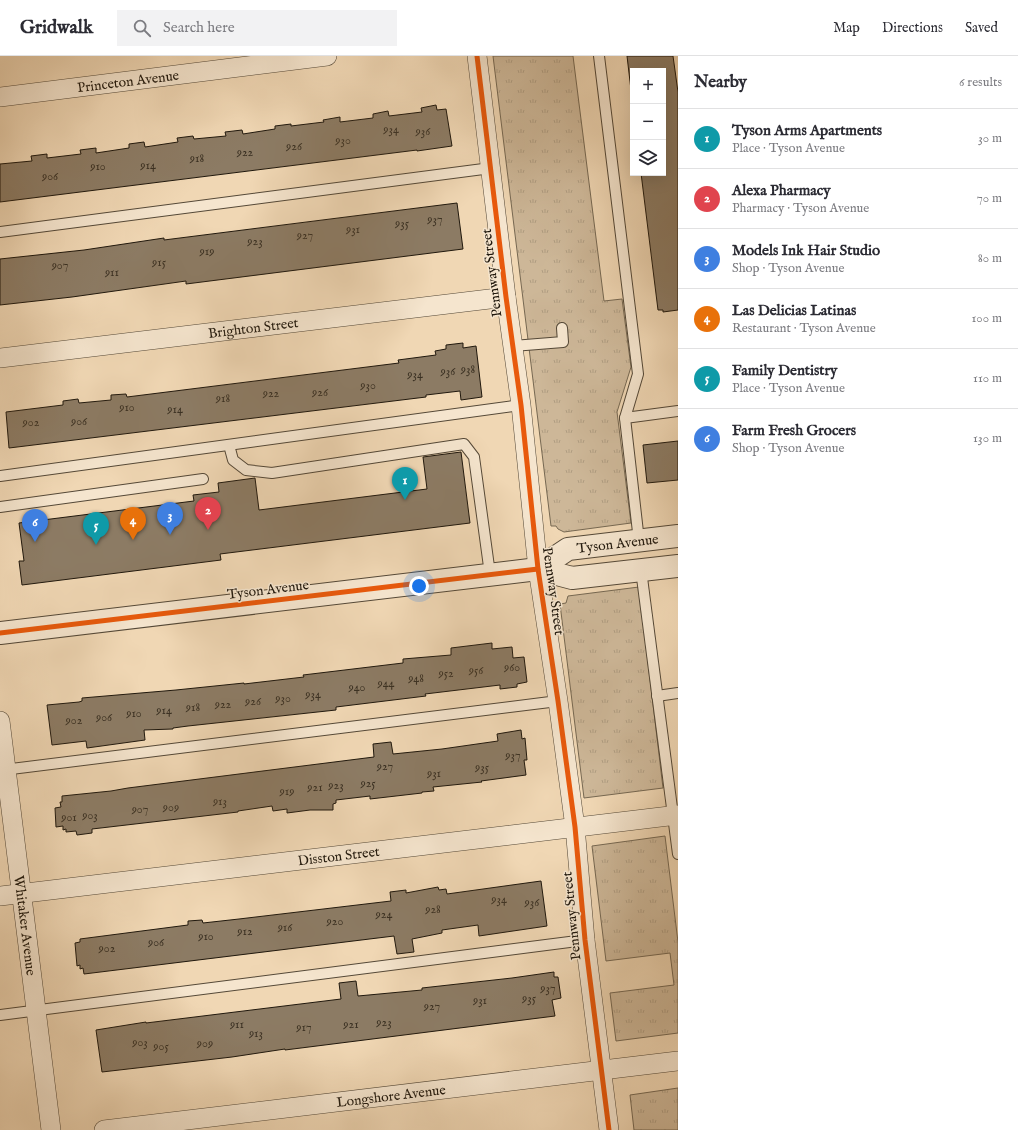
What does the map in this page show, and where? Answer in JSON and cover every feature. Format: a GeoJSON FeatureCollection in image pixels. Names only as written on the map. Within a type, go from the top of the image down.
{"type":"FeatureCollection","features":[{"type":"Feature","properties":{"kind":"street","name":"Princeton Avenue"},"geometry":{"type":"LineString","coordinates":[[0,97],[327,56]]}},
{"type":"Feature","properties":{"kind":"street","name":"Pennway Street"},"geometry":{"type":"LineString","coordinates":[[478,56],[506,297],[521,405],[538,568],[575,827],[585,940],[609,1130]]}},
{"type":"Feature","properties":{"kind":"street","name":"Brighton Street"},"geometry":{"type":"LineString","coordinates":[[0,358],[506,297]]}},
{"type":"Feature","properties":{"kind":"street","name":"Tyson Avenue"},"geometry":{"type":"LineString","coordinates":[[538,568],[568,549],[678,536]]}},
{"type":"Feature","properties":{"kind":"street","name":"Tyson Avenue"},"geometry":{"type":"LineString","coordinates":[[0,633],[538,568],[572,578],[678,566]]}},
{"type":"Feature","properties":{"kind":"street","name":"Whitaker Avenue"},"geometry":{"type":"LineString","coordinates":[[0,721],[3,770],[21,894],[51,1130]]}},
{"type":"Feature","properties":{"kind":"street","name":"Disston Street"},"geometry":{"type":"LineString","coordinates":[[0,896],[675,815]]}},
{"type":"Feature","properties":{"kind":"street","name":"Longshore Avenue"},"geometry":{"type":"LineString","coordinates":[[104,1130],[678,1061]]}},
{"type":"Feature","properties":{"kind":"lane"},"geometry":{"type":"LineString","coordinates":[[599,56],[638,374],[625,418],[639,541]]}},
{"type":"Feature","properties":{"kind":"lane"},"geometry":{"type":"LineString","coordinates":[[0,232],[491,168]]}},
{"type":"Feature","properties":{"kind":"lane"},"geometry":{"type":"LineString","coordinates":[[513,346],[563,342],[562,328]]}},
{"type":"Feature","properties":{"kind":"lane"},"geometry":{"type":"LineString","coordinates":[[0,476],[521,405]]}},
{"type":"Feature","properties":{"kind":"lane"},"geometry":{"type":"LineString","coordinates":[[625,418],[678,411]]}},
{"type":"Feature","properties":{"kind":"lane"},"geometry":{"type":"LineString","coordinates":[[229,445],[233,460],[246,470],[272,473],[464,444],[474,457],[490,574]]}},
{"type":"Feature","properties":{"kind":"lane"},"geometry":{"type":"LineString","coordinates":[[0,507],[203,480]]}},
{"type":"Feature","properties":{"kind":"lane"},"geometry":{"type":"LineString","coordinates":[[641,570],[657,696],[675,815],[678,854]]}},
{"type":"Feature","properties":{"kind":"lane"},"geometry":{"type":"LineString","coordinates":[[657,696],[678,693]]}},
{"type":"Feature","properties":{"kind":"lane"},"geometry":{"type":"LineString","coordinates":[[3,770],[558,701]]}},
{"type":"Feature","properties":{"kind":"lane"},"geometry":{"type":"LineString","coordinates":[[0,1015],[585,940]]}},
{"type":"Feature","properties":{"kind":"green space"},"geometry":{"type":"Polygon","coordinates":[[[493,56],[573,56],[604,301],[622,299],[631,367],[617,412],[631,523],[564,532],[556,526],[551,526],[493,56]]]}},
{"type":"Feature","properties":{"kind":"green space"},"geometry":{"type":"Polygon","coordinates":[[[639,587],[663,788],[584,798],[560,604],[566,603],[568,596],[639,587]]]}},
{"type":"Feature","properties":{"kind":"green space"},"geometry":{"type":"Polygon","coordinates":[[[665,836],[678,942],[678,1033],[616,1041],[610,993],[674,985],[670,953],[606,961],[592,846],[665,836]]]}},
{"type":"Feature","properties":{"kind":"green space"},"geometry":{"type":"Polygon","coordinates":[[[678,1088],[678,1130],[634,1130],[630,1095],[678,1088]]]}},
{"type":"Feature","properties":{"kind":"building"},"geometry":{"type":"Polygon","coordinates":[[[627,56],[673,56],[678,92],[678,310],[663,312],[663,310],[658,310],[641,176],[666,176],[666,68],[630,68],[630,82],[627,56]]]}},
{"type":"Feature","properties":{"kind":"building"},"geometry":{"type":"Polygon","coordinates":[[[436,105],[437,110],[446,109],[452,146],[0,202],[0,164],[32,161],[31,156],[47,154],[47,158],[81,154],[80,150],[96,148],[96,153],[129,148],[129,144],[144,142],[145,147],[178,142],[177,138],[193,136],[194,139],[226,136],[225,132],[242,130],[243,134],[275,129],[275,126],[291,124],[291,126],[324,122],[323,120],[340,117],[340,122],[373,118],[373,114],[388,111],[389,116],[422,112],[421,108],[436,105]]]}},
{"type":"Feature","properties":{"kind":"building"},"geometry":{"type":"Polygon","coordinates":[[[457,203],[463,249],[186,284],[186,281],[72,297],[0,305],[0,259],[84,250],[164,238],[164,240],[457,203]]]}},
{"type":"Feature","properties":{"kind":"building"},"geometry":{"type":"Polygon","coordinates":[[[463,343],[463,348],[476,346],[482,397],[461,400],[460,391],[426,395],[426,397],[9,448],[6,412],[63,405],[63,401],[78,399],[79,403],[111,400],[111,395],[126,394],[127,397],[399,363],[398,360],[436,355],[435,351],[446,349],[446,345],[463,343]]]}},
{"type":"Feature","properties":{"kind":"building"},"geometry":{"type":"Polygon","coordinates":[[[678,441],[678,480],[647,483],[643,445],[678,441]]]}},
{"type":"Feature","properties":{"kind":"building"},"geometry":{"type":"Polygon","coordinates":[[[461,452],[470,523],[220,554],[221,560],[22,585],[19,561],[24,561],[19,523],[194,501],[193,495],[219,492],[218,483],[255,478],[259,510],[427,489],[423,457],[461,452]]]}},
{"type":"Feature","properties":{"kind":"building"},"geometry":{"type":"Polygon","coordinates":[[[492,643],[492,649],[512,647],[513,658],[524,657],[527,682],[517,684],[517,687],[500,689],[500,685],[425,694],[426,696],[336,707],[336,710],[188,726],[173,729],[144,730],[145,740],[87,748],[86,741],[52,745],[47,705],[79,702],[82,701],[82,698],[244,684],[304,677],[303,675],[403,663],[403,659],[451,655],[451,648],[492,643]]]}},
{"type":"Feature","properties":{"kind":"building"},"geometry":{"type":"Polygon","coordinates":[[[521,730],[522,739],[525,738],[527,760],[524,760],[526,775],[481,781],[482,782],[433,787],[434,791],[422,793],[370,799],[370,796],[336,800],[336,803],[333,804],[333,810],[310,810],[287,813],[287,809],[273,811],[272,806],[238,812],[92,829],[92,833],[77,835],[76,831],[66,832],[66,829],[63,830],[63,826],[56,827],[55,808],[61,807],[60,802],[62,802],[62,796],[374,757],[373,744],[391,742],[393,754],[498,741],[497,734],[521,730]]]}},
{"type":"Feature","properties":{"kind":"building"},"geometry":{"type":"Polygon","coordinates":[[[541,881],[547,926],[479,936],[478,925],[442,930],[442,933],[412,939],[414,952],[397,954],[394,936],[84,974],[83,968],[80,969],[80,965],[77,966],[75,943],[80,942],[80,939],[188,925],[188,921],[202,920],[203,923],[391,901],[390,892],[406,890],[406,893],[438,887],[439,890],[446,889],[447,894],[541,881]]]}},
{"type":"Feature","properties":{"kind":"building"},"geometry":{"type":"Polygon","coordinates":[[[554,972],[554,977],[558,977],[561,998],[552,1000],[555,1016],[102,1072],[96,1030],[146,1022],[341,999],[339,983],[356,981],[358,996],[422,990],[422,988],[554,972]]]}},
{"type":"Feature","properties":{"kind":"cycle path"},"geometry":{"type":"LineString","coordinates":[[477,56],[506,297],[521,405],[538,569],[575,827],[585,940],[609,1130]]}},
{"type":"Feature","properties":{"kind":"cycle path"},"geometry":{"type":"LineString","coordinates":[[0,633],[538,569]]}},
{"type":"Feature","properties":{"kind":"place","name":"Tyson Arms Apartments"},"geometry":{"type":"Point","coordinates":[405,500]}},
{"type":"Feature","properties":{"kind":"place","name":"Alexa Pharmacy"},"geometry":{"type":"Point","coordinates":[208,530]}},
{"type":"Feature","properties":{"kind":"place","name":"Models Ink Hair Studio"},"geometry":{"type":"Point","coordinates":[170,535]}},
{"type":"Feature","properties":{"kind":"place","name":"Las Delicias Latinas"},"geometry":{"type":"Point","coordinates":[133,540]}},
{"type":"Feature","properties":{"kind":"place","name":"Farm Fresh Grocers"},"geometry":{"type":"Point","coordinates":[35,542]}},
{"type":"Feature","properties":{"kind":"place","name":"Family Dentistry"},"geometry":{"type":"Point","coordinates":[96,545]}}]}
